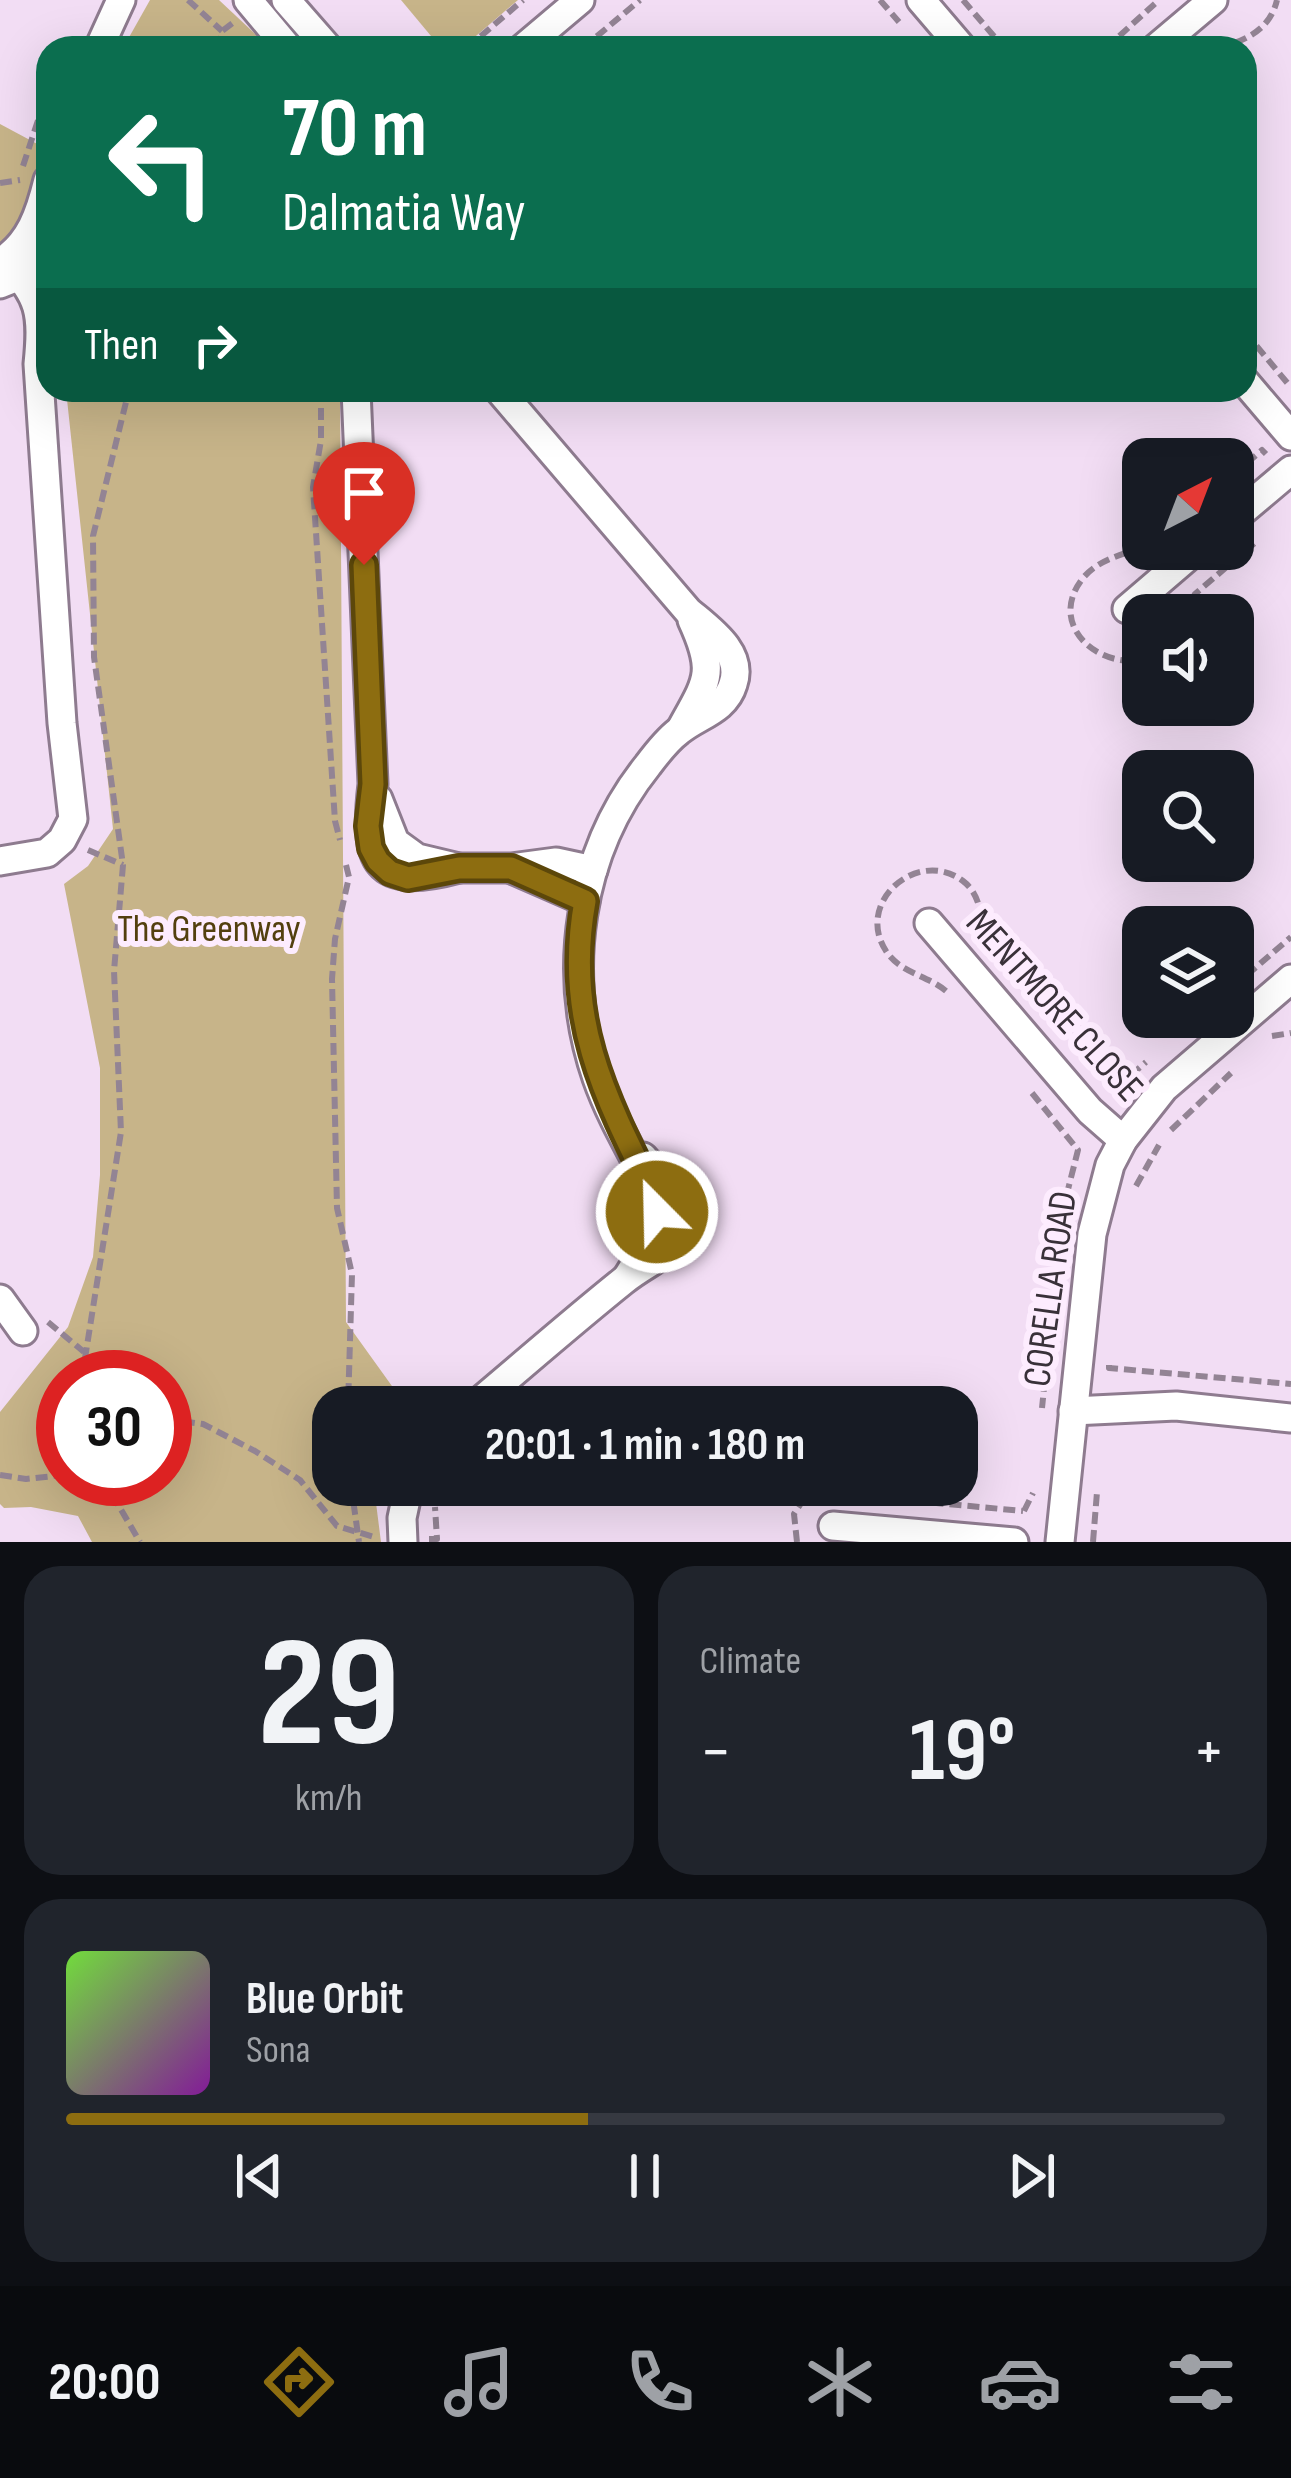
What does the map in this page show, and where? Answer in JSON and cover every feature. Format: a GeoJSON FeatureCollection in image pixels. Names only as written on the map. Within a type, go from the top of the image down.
{"type":"FeatureCollection","features":[{"type":"Feature","properties":{"kind":"street"},"geometry":{"type":"LineString","coordinates":[[105,36],[122,0]]}},
{"type":"Feature","properties":{"kind":"street"},"geometry":{"type":"LineString","coordinates":[[106,36],[135,0]]}},
{"type":"Feature","properties":{"kind":"street"},"geometry":{"type":"LineString","coordinates":[[248,0],[278,36]]}},
{"type":"Feature","properties":{"kind":"street"},"geometry":{"type":"LineString","coordinates":[[286,0],[318,36]]}},
{"type":"Feature","properties":{"kind":"street"},"geometry":{"type":"LineString","coordinates":[[538,36],[580,0]]}},
{"type":"Feature","properties":{"kind":"street"},"geometry":{"type":"LineString","coordinates":[[921,0],[952,36]]}},
{"type":"Feature","properties":{"kind":"street"},"geometry":{"type":"LineString","coordinates":[[1170,36],[1213,0]]}},
{"type":"Feature","properties":{"kind":"street"},"geometry":{"type":"LineString","coordinates":[[36,219],[8,274],[36,358]]}},
{"type":"Feature","properties":{"kind":"street"},"geometry":{"type":"LineString","coordinates":[[1257,396],[1291,436]]}},
{"type":"Feature","properties":{"kind":"street"},"geometry":{"type":"LineString","coordinates":[[0,861],[47,853],[62,840],[73,820],[41,402]]}},
{"type":"Feature","properties":{"kind":"street"},"geometry":{"type":"LineString","coordinates":[[357,402],[373,784],[395,842],[417,858],[459,868],[556,862],[593,870]]}},
{"type":"Feature","properties":{"kind":"street"},"geometry":{"type":"LineString","coordinates":[[498,1386],[628,1276],[651,1243],[657,1212],[653,1193],[598,1082],[582,1016],[579,948],[585,901],[593,870],[628,793],[682,728],[722,703],[734,684],[735,666],[719,637],[688,611],[510,402]]}},
{"type":"Feature","properties":{"kind":"street"},"geometry":{"type":"LineString","coordinates":[[1254,501],[1291,470]]}},
{"type":"Feature","properties":{"kind":"street"},"geometry":{"type":"LineString","coordinates":[[1144,594],[1172,570]]}},
{"type":"Feature","properties":{"kind":"street"},"geometry":{"type":"LineString","coordinates":[[511,868],[585,901]]}},
{"type":"Feature","properties":{"kind":"street","name":"MENTMORE CLOSE"},"geometry":{"type":"LineString","coordinates":[[928,922],[1090,1111],[1123,1139]]}},
{"type":"Feature","properties":{"kind":"street","name":"CORELLA ROAD"},"geometry":{"type":"LineString","coordinates":[[1060,1542],[1094,1219],[1110,1165],[1123,1139],[1164,1088],[1291,980]]}},
{"type":"Feature","properties":{"kind":"street"},"geometry":{"type":"LineString","coordinates":[[0,1299],[23,1331]]}},
{"type":"Feature","properties":{"kind":"street"},"geometry":{"type":"LineString","coordinates":[[1075,1396],[1291,1418]]}},
{"type":"Feature","properties":{"kind":"street"},"geometry":{"type":"LineString","coordinates":[[403,1542],[405,1506]]}},
{"type":"Feature","properties":{"kind":"street"},"geometry":{"type":"LineString","coordinates":[[832,1526],[1014,1542]]}},
{"type":"Feature","properties":{"kind":"path"},"geometry":{"type":"LineString","coordinates":[[188,0],[222,31]]}},
{"type":"Feature","properties":{"kind":"path"},"geometry":{"type":"LineString","coordinates":[[481,36],[523,0]]}},
{"type":"Feature","properties":{"kind":"path"},"geometry":{"type":"LineString","coordinates":[[597,36],[640,0]]}},
{"type":"Feature","properties":{"kind":"path"},"geometry":{"type":"LineString","coordinates":[[963,0],[994,36]]}},
{"type":"Feature","properties":{"kind":"path"},"geometry":{"type":"LineString","coordinates":[[1119,36],[1159,0]]}},
{"type":"Feature","properties":{"kind":"path"},"geometry":{"type":"LineString","coordinates":[[1249,36],[1263,28],[1277,0]]}},
{"type":"Feature","properties":{"kind":"path"},"geometry":{"type":"LineString","coordinates":[[1257,346],[1291,387]]}},
{"type":"Feature","properties":{"kind":"path"},"geometry":{"type":"LineString","coordinates":[[86,1350],[121,1132],[114,971],[123,865],[94,657],[93,536],[126,402]]}},
{"type":"Feature","properties":{"kind":"path"},"geometry":{"type":"LineString","coordinates":[[321,402],[313,487],[335,821],[349,877],[335,939],[332,979],[337,1208],[352,1274],[349,1386]]}},
{"type":"Feature","properties":{"kind":"path"},"geometry":{"type":"LineString","coordinates":[[1195,594],[1259,538]]}},
{"type":"Feature","properties":{"kind":"path"},"geometry":{"type":"LineString","coordinates":[[62,840],[123,865]]}},
{"type":"Feature","properties":{"kind":"path"},"geometry":{"type":"LineString","coordinates":[[960,1007],[935,982],[898,964],[880,941],[880,904],[901,879],[921,870],[943,871],[973,891],[989,943],[1041,1005]]}},
{"type":"Feature","properties":{"kind":"path"},"geometry":{"type":"LineString","coordinates":[[1254,969],[1291,937]]}},
{"type":"Feature","properties":{"kind":"path"},"geometry":{"type":"LineString","coordinates":[[1268,1039],[1291,1033]]}},
{"type":"Feature","properties":{"kind":"path"},"geometry":{"type":"LineString","coordinates":[[1135,1189],[1161,1141],[1238,1066]]}},
{"type":"Feature","properties":{"kind":"path"},"geometry":{"type":"LineString","coordinates":[[1065,1132],[1117,1087],[1111,1084]]}},
{"type":"Feature","properties":{"kind":"path"},"geometry":{"type":"LineString","coordinates":[[1032,1092],[1078,1150],[1062,1213],[1042,1408]]}},
{"type":"Feature","properties":{"kind":"path"},"geometry":{"type":"LineString","coordinates":[[1111,1346],[1109,1368],[1291,1384]]}},
{"type":"Feature","properties":{"kind":"path"},"geometry":{"type":"LineString","coordinates":[[192,1423],[255,1451],[300,1480],[337,1526],[359,1539]]}},
{"type":"Feature","properties":{"kind":"path"},"geometry":{"type":"LineString","coordinates":[[0,1475],[36,1478]]}},
{"type":"Feature","properties":{"kind":"path"},"geometry":{"type":"LineString","coordinates":[[1024,1511],[1033,1499],[1035,1476]]}},
{"type":"Feature","properties":{"kind":"path"},"geometry":{"type":"LineString","coordinates":[[1093,1542],[1099,1476]]}},
{"type":"Feature","properties":{"kind":"path"},"geometry":{"type":"LineString","coordinates":[[119,1506],[140,1542]]}},
{"type":"Feature","properties":{"kind":"path"},"geometry":{"type":"LineString","coordinates":[[354,1506],[359,1539]]}},
{"type":"Feature","properties":{"kind":"path"},"geometry":{"type":"LineString","coordinates":[[797,1542],[794,1514],[799,1506]]}},
{"type":"Feature","properties":{"kind":"path"},"geometry":{"type":"LineString","coordinates":[[344,1542],[346,1530]]}},
{"type":"Feature","properties":{"kind":"green space"},"geometry":{"type":"Polygon","coordinates":[[[150,0],[219,0],[257,36],[130,36],[150,0]]]}},
{"type":"Feature","properties":{"kind":"green space"},"geometry":{"type":"Polygon","coordinates":[[[401,0],[518,0],[476,36],[431,36],[401,0]]]}},
{"type":"Feature","properties":{"kind":"green space"},"geometry":{"type":"Polygon","coordinates":[[[0,124],[36,143],[36,173],[24,218],[0,253],[0,124]]]}},
{"type":"Feature","properties":{"kind":"green space","name":"The Greenway"},"geometry":{"type":"Polygon","coordinates":[[[67,402],[340,402],[346,1322],[392,1386],[312,1386],[312,1506],[376,1506],[381,1542],[92,1542],[78,1516],[0,1504],[0,1412],[36,1367],[36,1506],[192,1506],[192,1350],[50,1350],[68,1327],[93,1257],[100,1175],[100,1068],[64,884],[88,866],[113,829],[67,402]]]}},
{"type":"Feature","properties":{"kind":"route"},"geometry":{"type":"LineString","coordinates":[[364,565],[371,848],[390,872],[408,878],[459,868],[511,868],[585,901],[579,981],[588,1049],[612,1114],[653,1193],[657,1212]]}}]}
